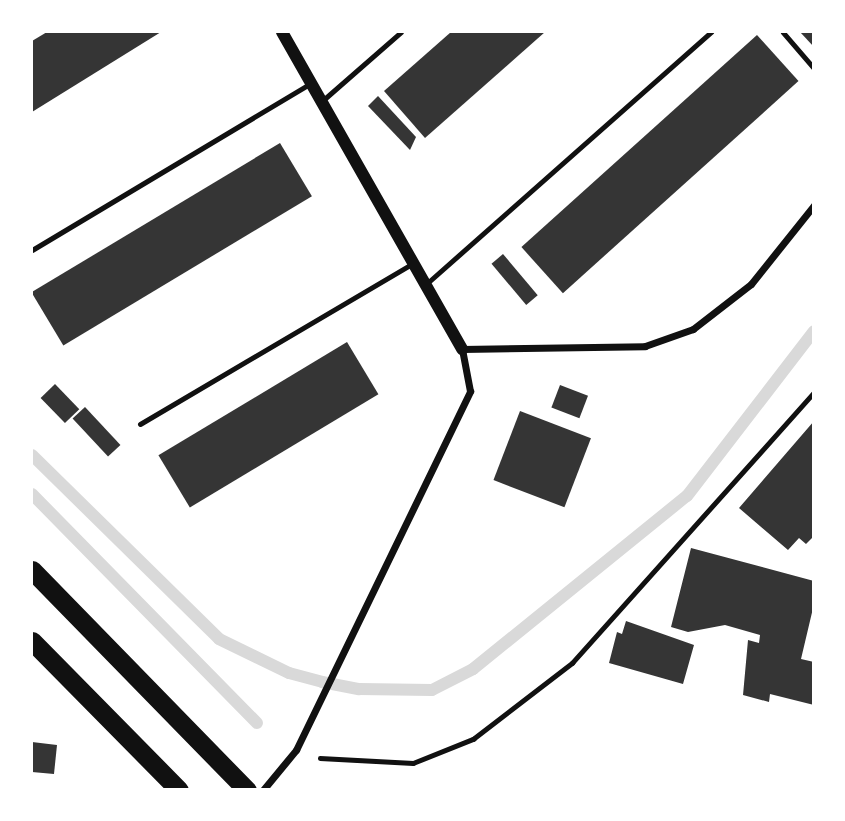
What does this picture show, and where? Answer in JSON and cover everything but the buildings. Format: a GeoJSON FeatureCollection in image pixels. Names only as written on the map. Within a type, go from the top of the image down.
{"type":"FeatureCollection","features":[{"type":"Feature","properties":{"kind":"highway"},"geometry":{"type":"LineString","coordinates":[[32,570],[247,789]]}},
{"type":"Feature","properties":{"kind":"highway"},"geometry":{"type":"LineString","coordinates":[[32,641],[179,789]]}},
{"type":"Feature","properties":{"kind":"street"},"geometry":{"type":"LineString","coordinates":[[264,789],[296,750],[308,720],[470,391],[462,349],[282,32]]}},
{"type":"Feature","properties":{"kind":"street"},"geometry":{"type":"LineString","coordinates":[[462,349],[645,346],[693,329],[751,284],[814,205]]}},
{"type":"Feature","properties":{"kind":"lane"},"geometry":{"type":"LineString","coordinates":[[322,102],[401,32]]}},
{"type":"Feature","properties":{"kind":"lane"},"geometry":{"type":"LineString","coordinates":[[425,285],[711,32]]}},
{"type":"Feature","properties":{"kind":"lane"},"geometry":{"type":"LineString","coordinates":[[32,250],[311,83]]}},
{"type":"Feature","properties":{"kind":"lane"},"geometry":{"type":"LineString","coordinates":[[140,424],[413,264]]}},
{"type":"Feature","properties":{"kind":"path"},"geometry":{"type":"LineString","coordinates":[[783,32],[814,68]]}},
{"type":"Feature","properties":{"kind":"path"},"geometry":{"type":"LineString","coordinates":[[296,750],[328,761],[413,763],[473,739],[572,663],[814,392]]}},
{"type":"Feature","properties":{"kind":"waterway"},"geometry":{"type":"LineString","coordinates":[[32,455],[219,639],[289,673],[322,682],[359,689],[432,690],[473,669],[687,496],[814,331]]}},
{"type":"Feature","properties":{"kind":"waterway"},"geometry":{"type":"LineString","coordinates":[[32,494],[257,723]]}}]}
